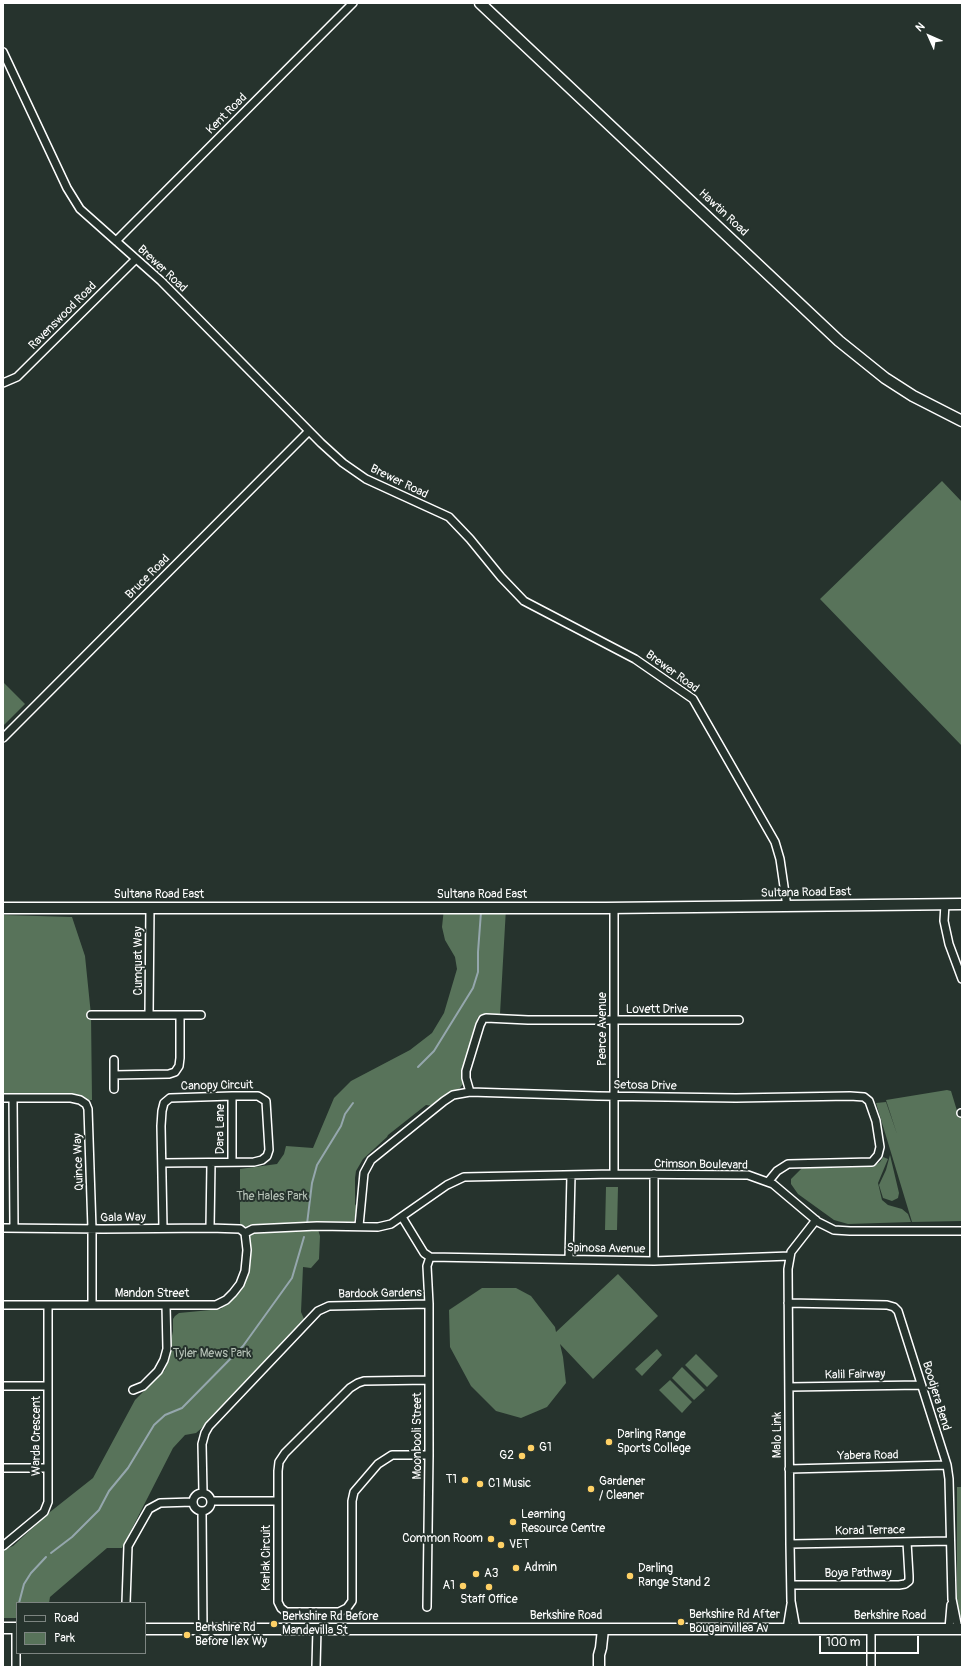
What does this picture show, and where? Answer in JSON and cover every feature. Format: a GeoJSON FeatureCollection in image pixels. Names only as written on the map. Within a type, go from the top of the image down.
{"type":"FeatureCollection","features":[{"type":"Feature","properties":{"kind":"main road","name":"Hawtin Road"},"geometry":{"type":"LineString","coordinates":[[480,3],[839,341],[885,378],[913,396],[962,421]]}},
{"type":"Feature","properties":{"kind":"main road","name":"Sultana Road East"},"geometry":{"type":"LineString","coordinates":[[3,908],[150,907],[383,909],[787,907],[962,904]]}},
{"type":"Feature","properties":{"kind":"main road"},"geometry":{"type":"LineString","coordinates":[[3,1628],[16,1628]]}},
{"type":"Feature","properties":{"kind":"main road","name":"Berkshire Road"},"geometry":{"type":"LineString","coordinates":[[146,1629],[956,1629]]}},
{"type":"Feature","properties":{"kind":"main road"},"geometry":{"type":"LineString","coordinates":[[599,1629],[601,1648],[599,1655],[599,1667]]}},
{"type":"Feature","properties":{"kind":"street","name":"Kent Road"},"geometry":{"type":"LineString","coordinates":[[116,241],[353,3]]}},
{"type":"Feature","properties":{"kind":"street","name":"Brewer Road"},"geometry":{"type":"LineString","coordinates":[[3,52],[67,188],[80,209],[161,281],[309,431],[343,463],[366,479],[449,517],[470,539],[500,577],[524,601],[635,659],[693,699],[775,842],[780,859],[787,907]]}},
{"type":"Feature","properties":{"kind":"street","name":"Ravenswood Road"},"geometry":{"type":"LineString","coordinates":[[3,384],[17,377],[136,259]]}},
{"type":"Feature","properties":{"kind":"street","name":"Bruce Road"},"geometry":{"type":"LineString","coordinates":[[3,738],[309,431]]}},
{"type":"Feature","properties":{"kind":"street"},"geometry":{"type":"LineString","coordinates":[[945,904],[944,921],[949,944],[962,979]]}},
{"type":"Feature","properties":{"kind":"street","name":"Cumquat Way"},"geometry":{"type":"LineString","coordinates":[[149,1014],[150,907]]}},
{"type":"Feature","properties":{"kind":"street","name":"Pearce Avenue"},"geometry":{"type":"LineString","coordinates":[[614,908],[614,1174]]}},
{"type":"Feature","properties":{"kind":"street"},"geometry":{"type":"LineString","coordinates":[[91,1016],[149,1014],[201,1015]]}},
{"type":"Feature","properties":{"kind":"street"},"geometry":{"type":"LineString","coordinates":[[114,1075],[169,1074],[174,1072],[179,1066],[180,1058],[180,1015]]}},
{"type":"Feature","properties":{"kind":"street","name":"Lovett Drive"},"geometry":{"type":"LineString","coordinates":[[470,1092],[466,1078],[466,1071],[483,1019],[615,1021],[739,1020]]}},
{"type":"Feature","properties":{"kind":"street"},"geometry":{"type":"LineString","coordinates":[[114,1060],[114,1089]]}},
{"type":"Feature","properties":{"kind":"street","name":"Setosa Drive"},"geometry":{"type":"LineString","coordinates":[[359,1226],[364,1173],[370,1160],[444,1101],[453,1096],[470,1092],[736,1098],[850,1096],[864,1097],[869,1102],[876,1121],[880,1148],[878,1155],[872,1162],[797,1163],[783,1169],[770,1183]]}},
{"type":"Feature","properties":{"kind":"street","name":"Canopy Circuit"},"geometry":{"type":"LineString","coordinates":[[163,1163],[254,1162],[262,1160],[267,1156],[270,1140],[266,1101],[258,1096],[232,1096],[167,1099],[162,1105],[163,1228]]}},
{"type":"Feature","properties":{"kind":"street","name":"Dara Lane"},"geometry":{"type":"LineString","coordinates":[[232,1096],[232,1162]]}},
{"type":"Feature","properties":{"kind":"street","name":"Quince Way"},"geometry":{"type":"LineString","coordinates":[[3,1098],[72,1098],[80,1100],[86,1104],[88,1109],[92,1229],[92,1305]]}},
{"type":"Feature","properties":{"kind":"street"},"geometry":{"type":"LineString","coordinates":[[13,1098],[14,1228]]}},
{"type":"Feature","properties":{"kind":"street"},"geometry":{"type":"LineString","coordinates":[[210,1228],[211,1163]]}},
{"type":"Feature","properties":{"kind":"street","name":"Crimson Boulevard"},"geometry":{"type":"LineString","coordinates":[[402,1217],[440,1189],[455,1180],[475,1176],[614,1174],[748,1175],[770,1183],[817,1221],[834,1230],[962,1231]]}},
{"type":"Feature","properties":{"kind":"street"},"geometry":{"type":"LineString","coordinates":[[654,1174],[654,1261]]}},
{"type":"Feature","properties":{"kind":"street"},"geometry":{"type":"LineString","coordinates":[[569,1260],[571,1175]]}},
{"type":"Feature","properties":{"kind":"street"},"geometry":{"type":"LineString","coordinates":[[359,1226],[384,1226],[402,1217],[424,1253],[430,1257]]}},
{"type":"Feature","properties":{"kind":"street"},"geometry":{"type":"LineString","coordinates":[[790,1256],[801,1240],[809,1234],[817,1221]]}},
{"type":"Feature","properties":{"kind":"street","name":"Gala Way"},"geometry":{"type":"LineString","coordinates":[[3,1228],[210,1228],[244,1231],[253,1229],[359,1226]]}},
{"type":"Feature","properties":{"kind":"street","name":"Mandon Street"},"geometry":{"type":"LineString","coordinates":[[3,1305],[216,1305],[226,1300],[240,1284],[245,1271],[247,1250],[244,1231]]}},
{"type":"Feature","properties":{"kind":"street","name":"Spinosa Avenue"},"geometry":{"type":"LineString","coordinates":[[430,1257],[654,1261],[790,1256]]}},
{"type":"Feature","properties":{"kind":"street","name":"Malo Link"},"geometry":{"type":"LineString","coordinates":[[790,1256],[788,1269],[788,1303],[790,1544],[792,1585],[791,1629]]}},
{"type":"Feature","properties":{"kind":"street","name":"Moonbooli Street"},"geometry":{"type":"LineString","coordinates":[[427,1607],[429,1304],[427,1266],[430,1257]]}},
{"type":"Feature","properties":{"kind":"street","name":"Boodjera Bend"},"geometry":{"type":"LineString","coordinates":[[788,1303],[887,1305],[894,1307],[898,1311],[947,1465],[949,1479],[952,1599],[956,1629]]}},
{"type":"Feature","properties":{"kind":"street","name":"Bardook Gardens"},"geometry":{"type":"LineString","coordinates":[[203,1492],[202,1444],[209,1426],[313,1315],[329,1306],[429,1304]]}},
{"type":"Feature","properties":{"kind":"street","name":"Warda Crescent"},"geometry":{"type":"LineString","coordinates":[[3,1546],[44,1512],[48,1502],[48,1305]]}},
{"type":"Feature","properties":{"kind":"street"},"geometry":{"type":"LineString","coordinates":[[133,1390],[143,1386],[158,1371],[164,1360],[167,1349],[166,1305]]}},
{"type":"Feature","properties":{"kind":"street","name":"Karlak Circuit"},"geometry":{"type":"LineString","coordinates":[[429,1380],[364,1381],[350,1388],[285,1453],[278,1466],[278,1602],[281,1608],[286,1612],[339,1612],[347,1608],[352,1601],[352,1501],[354,1492],[378,1464],[392,1455],[429,1455]]}},
{"type":"Feature","properties":{"kind":"street"},"geometry":{"type":"LineString","coordinates":[[3,1386],[48,1386]]}},
{"type":"Feature","properties":{"kind":"street","name":"Kalil Fairway"},"geometry":{"type":"LineString","coordinates":[[789,1387],[922,1386]]}},
{"type":"Feature","properties":{"kind":"street","name":"Yabera Road"},"geometry":{"type":"LineString","coordinates":[[789,1469],[947,1465]]}},
{"type":"Feature","properties":{"kind":"street"},"geometry":{"type":"LineString","coordinates":[[3,1468],[48,1468]]}},
{"type":"Feature","properties":{"kind":"street"},"geometry":{"type":"LineString","coordinates":[[193,1502],[197,1494],[203,1492],[208,1494],[212,1501]]}},
{"type":"Feature","properties":{"kind":"street"},"geometry":{"type":"LineString","coordinates":[[212,1501],[278,1501]]}},
{"type":"Feature","properties":{"kind":"street"},"geometry":{"type":"LineString","coordinates":[[193,1502],[195,1507],[202,1511],[208,1509],[212,1501]]}},
{"type":"Feature","properties":{"kind":"street"},"geometry":{"type":"LineString","coordinates":[[126,1602],[128,1546],[149,1509],[160,1503],[193,1502]]}},
{"type":"Feature","properties":{"kind":"street"},"geometry":{"type":"LineString","coordinates":[[202,1511],[203,1629]]}},
{"type":"Feature","properties":{"kind":"street","name":"Korad Terrace"},"geometry":{"type":"LineString","coordinates":[[790,1544],[950,1541]]}},
{"type":"Feature","properties":{"kind":"street","name":"Boya Pathway"},"geometry":{"type":"LineString","coordinates":[[792,1585],[905,1584],[909,1576],[907,1542]]}},
{"type":"Feature","properties":{"kind":"street"},"geometry":{"type":"LineString","coordinates":[[16,1628],[16,1667]]}},
{"type":"Feature","properties":{"kind":"street"},"geometry":{"type":"LineString","coordinates":[[316,1667],[317,1628]]}},
{"type":"Feature","properties":{"kind":"street"},"geometry":{"type":"LineString","coordinates":[[871,1628],[871,1667]]}},
{"type":"Feature","properties":{"kind":"green space"},"geometry":{"type":"Polygon","coordinates":[[[942,481],[962,502],[962,746],[820,599],[942,481]]]}},
{"type":"Feature","properties":{"kind":"green space"},"geometry":{"type":"Polygon","coordinates":[[[3,682],[25,704],[3,726],[3,682]]]}},
{"type":"Feature","properties":{"kind":"green space"},"geometry":{"type":"Polygon","coordinates":[[[444,908],[506,908],[500,1014],[482,1014],[478,1017],[463,1068],[463,1084],[460,1088],[433,1106],[426,1105],[388,1135],[363,1159],[356,1171],[355,1204],[357,1207],[353,1226],[317,1226],[320,1236],[319,1259],[311,1268],[303,1267],[301,1312],[304,1319],[204,1426],[196,1433],[185,1435],[173,1448],[122,1548],[107,1548],[50,1597],[49,1602],[16,1602],[16,1618],[3,1618],[3,1550],[13,1546],[50,1512],[93,1478],[135,1400],[165,1370],[173,1331],[173,1319],[175,1316],[179,1313],[221,1309],[226,1300],[240,1284],[246,1239],[240,1229],[240,1169],[277,1164],[284,1154],[286,1146],[313,1148],[334,1098],[351,1081],[410,1050],[432,1033],[444,1013],[457,969],[455,957],[445,940],[442,927],[444,908]]]}},
{"type":"Feature","properties":{"kind":"green space"},"geometry":{"type":"Polygon","coordinates":[[[3,915],[72,917],[85,956],[91,1015],[92,1100],[3,1098],[3,915]]]}},
{"type":"Feature","properties":{"kind":"green space"},"geometry":{"type":"Polygon","coordinates":[[[947,1090],[951,1091],[958,1114],[962,1113],[962,1221],[912,1222],[876,1103],[886,1102],[897,1134],[886,1100],[947,1090]]]}},
{"type":"Feature","properties":{"kind":"green space"},"geometry":{"type":"Polygon","coordinates":[[[890,1155],[899,1193],[898,1198],[892,1201],[883,1198],[879,1185],[886,1170],[890,1155]]]}},
{"type":"Feature","properties":{"kind":"green space"},"geometry":{"type":"Polygon","coordinates":[[[883,1157],[888,1159],[878,1183],[882,1200],[888,1205],[902,1209],[908,1214],[911,1222],[848,1224],[834,1220],[798,1194],[791,1184],[791,1179],[802,1168],[872,1167],[880,1162],[883,1157]]]}},
{"type":"Feature","properties":{"kind":"green space"},"geometry":{"type":"Polygon","coordinates":[[[606,1187],[618,1187],[617,1230],[605,1230],[606,1187]]]}},
{"type":"Feature","properties":{"kind":"green space"},"geometry":{"type":"Polygon","coordinates":[[[618,1274],[658,1316],[593,1379],[560,1344],[566,1383],[547,1407],[521,1418],[496,1411],[471,1386],[450,1347],[449,1310],[482,1288],[516,1288],[531,1296],[555,1327],[556,1332],[618,1274]]]}},
{"type":"Feature","properties":{"kind":"green space"},"geometry":{"type":"Polygon","coordinates":[[[657,1349],[662,1355],[642,1376],[635,1369],[657,1349]]]}},
{"type":"Feature","properties":{"kind":"green space"},"geometry":{"type":"Polygon","coordinates":[[[696,1354],[718,1376],[707,1387],[685,1365],[696,1354]]]}},
{"type":"Feature","properties":{"kind":"green space"},"geometry":{"type":"Polygon","coordinates":[[[682,1367],[705,1390],[694,1400],[672,1378],[682,1367]]]}},
{"type":"Feature","properties":{"kind":"green space"},"geometry":{"type":"Polygon","coordinates":[[[670,1380],[692,1402],[682,1413],[659,1390],[670,1380]]]}},
{"type":"Feature","properties":{"kind":"green space"},"geometry":{"type":"Polygon","coordinates":[[[957,1487],[962,1487],[962,1618],[957,1614],[957,1487]]]}},
{"type":"Feature","properties":{"kind":"waterway"},"geometry":{"type":"LineString","coordinates":[[418,1067],[434,1051],[473,988],[478,972],[481,912]]}},
{"type":"Feature","properties":{"kind":"waterway"},"geometry":{"type":"LineString","coordinates":[[307,1224],[312,1183],[317,1165],[341,1126],[345,1114],[353,1103]]}},
{"type":"Feature","properties":{"kind":"waterway"},"geometry":{"type":"LineString","coordinates":[[51,1553],[72,1537],[99,1510],[109,1491],[128,1468],[154,1425],[165,1415],[182,1408],[243,1346],[292,1278],[304,1237]]}},
{"type":"Feature","properties":{"kind":"waterway"},"geometry":{"type":"LineString","coordinates":[[19,1602],[24,1584],[31,1573],[46,1557]]}},
{"type":"Feature","properties":{"kind":"place","name":"Darling Range Sports College"},"geometry":{"type":"Point","coordinates":[609,1442]}},
{"type":"Feature","properties":{"kind":"place","name":"G1"},"geometry":{"type":"Point","coordinates":[531,1448]}},
{"type":"Feature","properties":{"kind":"place","name":"G2"},"geometry":{"type":"Point","coordinates":[522,1456]}},
{"type":"Feature","properties":{"kind":"place","name":"T1"},"geometry":{"type":"Point","coordinates":[465,1480]}},
{"type":"Feature","properties":{"kind":"place","name":"C1 Music"},"geometry":{"type":"Point","coordinates":[480,1484]}},
{"type":"Feature","properties":{"kind":"place","name":"Gardener / Cleaner"},"geometry":{"type":"Point","coordinates":[591,1489]}},
{"type":"Feature","properties":{"kind":"place","name":"Learning Resource Centre"},"geometry":{"type":"Point","coordinates":[513,1522]}},
{"type":"Feature","properties":{"kind":"place","name":"Common Room"},"geometry":{"type":"Point","coordinates":[491,1539]}},
{"type":"Feature","properties":{"kind":"place","name":"VET"},"geometry":{"type":"Point","coordinates":[501,1545]}},
{"type":"Feature","properties":{"kind":"place","name":"Admin"},"geometry":{"type":"Point","coordinates":[516,1568]}},
{"type":"Feature","properties":{"kind":"place","name":"A3"},"geometry":{"type":"Point","coordinates":[476,1574]}},
{"type":"Feature","properties":{"kind":"place","name":"Darling Range Stand 2"},"geometry":{"type":"Point","coordinates":[630,1576]}},
{"type":"Feature","properties":{"kind":"place","name":"A1"},"geometry":{"type":"Point","coordinates":[463,1586]}},
{"type":"Feature","properties":{"kind":"place","name":"Staff Office"},"geometry":{"type":"Point","coordinates":[489,1587]}},
{"type":"Feature","properties":{"kind":"place","name":"Berkshire Rd After Bougainvillea Av"},"geometry":{"type":"Point","coordinates":[681,1622]}},
{"type":"Feature","properties":{"kind":"place","name":"Berkshire Rd Before Mandevilla St"},"geometry":{"type":"Point","coordinates":[274,1624]}},
{"type":"Feature","properties":{"kind":"place","name":"Berkshire Rd Before Ilex Wy"},"geometry":{"type":"Point","coordinates":[187,1635]}},
{"type":"Feature","properties":{"kind":"park label","name":"The Hales Park"},"geometry":{"type":"Point","coordinates":[272,1197]}},
{"type":"Feature","properties":{"kind":"park label","name":"Tyler Mews Park"},"geometry":{"type":"Point","coordinates":[212,1354]}}]}
